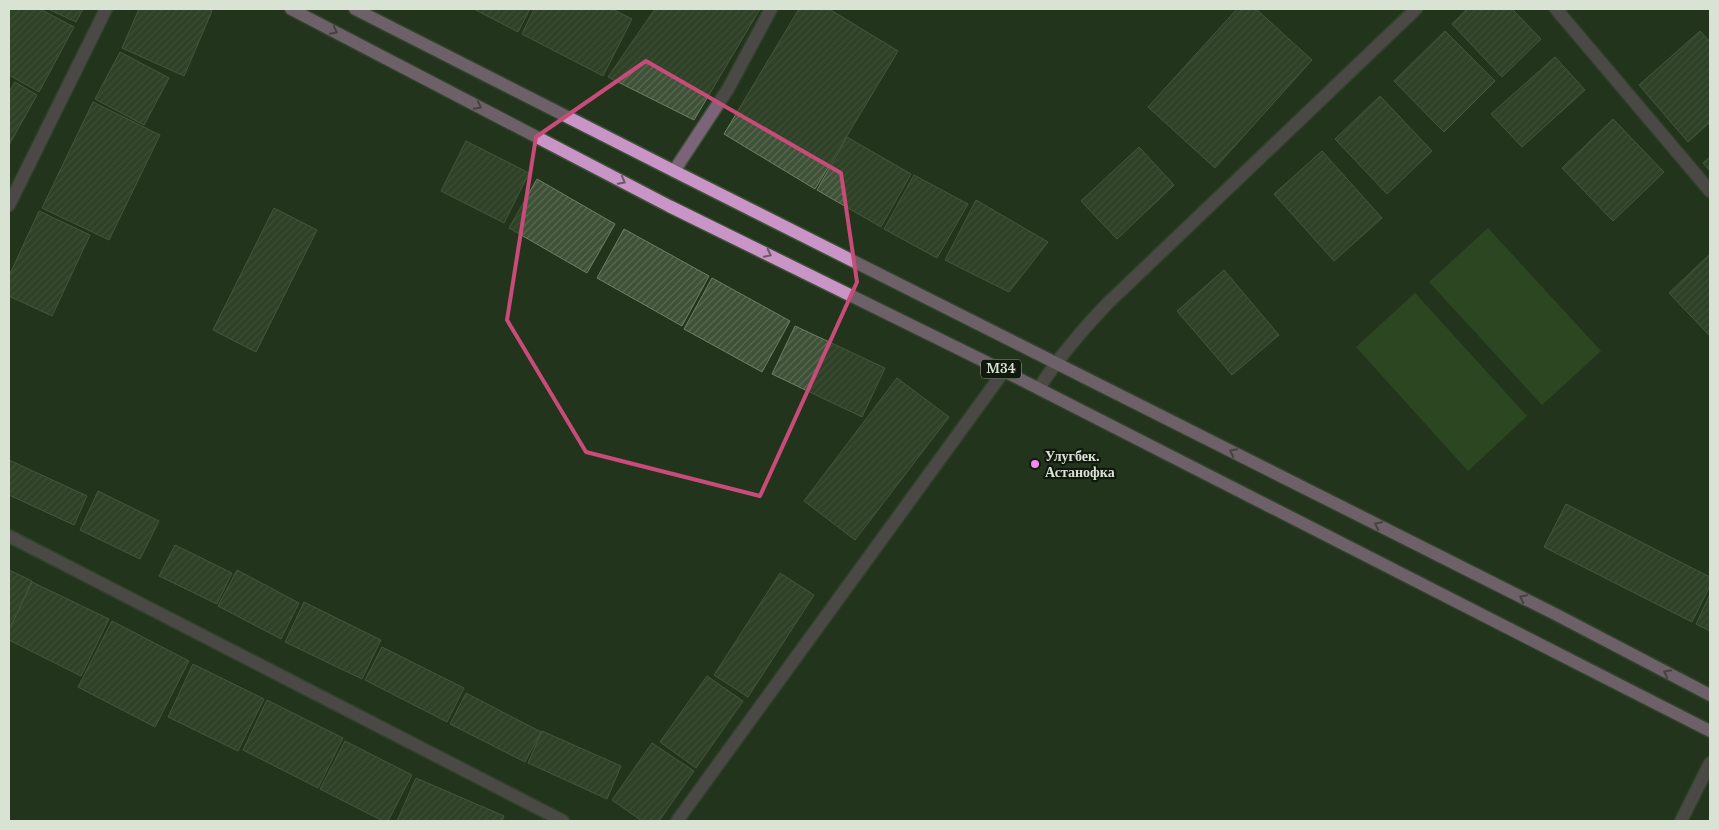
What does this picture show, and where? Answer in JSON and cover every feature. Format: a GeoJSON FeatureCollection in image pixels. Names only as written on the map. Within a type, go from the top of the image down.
{"type":"FeatureCollection","features":[{"type":"Feature","properties":{"kind":"main road","name":"M34"},"geometry":{"type":"LineString","coordinates":[[291,9],[660,201],[1004,370],[1710,731]]}},
{"type":"Feature","properties":{"kind":"main road","name":"M34"},"geometry":{"type":"LineString","coordinates":[[355,9],[1557,615],[1710,695]]}},
{"type":"Feature","properties":{"kind":"street"},"geometry":{"type":"LineString","coordinates":[[9,205],[106,9]]}},
{"type":"Feature","properties":{"kind":"street"},"geometry":{"type":"LineString","coordinates":[[674,171],[728,89],[771,9]]}},
{"type":"Feature","properties":{"kind":"street"},"geometry":{"type":"LineString","coordinates":[[1039,388],[1055,363],[1078,334],[1108,303],[1416,9]]}},
{"type":"Feature","properties":{"kind":"street"},"geometry":{"type":"LineString","coordinates":[[1556,9],[1710,191]]}},
{"type":"Feature","properties":{"kind":"street"},"geometry":{"type":"LineString","coordinates":[[677,821],[1004,370]]}},
{"type":"Feature","properties":{"kind":"street"},"geometry":{"type":"LineString","coordinates":[[9,536],[563,821]]}},
{"type":"Feature","properties":{"kind":"street"},"geometry":{"type":"LineString","coordinates":[[1681,821],[1710,763]]}},
{"type":"Feature","properties":{"kind":"highlighted area"},"geometry":{"type":"Polygon","coordinates":[[[646,61],[841,173],[857,282],[760,496],[586,452],[507,320],[536,137],[646,61]]]}},
{"type":"Feature","properties":{"kind":"green space"},"geometry":{"type":"Polygon","coordinates":[[[1488,228],[1601,351],[1542,405],[1429,282],[1488,228]]]}},
{"type":"Feature","properties":{"kind":"green space"},"geometry":{"type":"Polygon","coordinates":[[[1415,293],[1527,416],[1468,471],[1356,347],[1415,293]]]}},
{"type":"Feature","properties":{"kind":"building"},"geometry":{"type":"Polygon","coordinates":[[[9,9],[40,9],[74,27],[39,92],[9,75],[9,9]]]}},
{"type":"Feature","properties":{"kind":"building"},"geometry":{"type":"Polygon","coordinates":[[[48,9],[83,9],[76,22],[48,9]]]}},
{"type":"Feature","properties":{"kind":"building"},"geometry":{"type":"Polygon","coordinates":[[[139,9],[208,9],[212,11],[184,76],[122,48],[139,9]]]}},
{"type":"Feature","properties":{"kind":"building"},"geometry":{"type":"Polygon","coordinates":[[[474,9],[530,9],[518,32],[474,9]]]}},
{"type":"Feature","properties":{"kind":"building"},"geometry":{"type":"Polygon","coordinates":[[[534,9],[612,9],[632,19],[603,76],[522,34],[534,9]]]}},
{"type":"Feature","properties":{"kind":"building"},"geometry":{"type":"Polygon","coordinates":[[[655,9],[760,9],[694,120],[608,77],[655,9]]]}},
{"type":"Feature","properties":{"kind":"building"},"geometry":{"type":"Polygon","coordinates":[[[799,9],[829,9],[898,51],[815,189],[724,134],[799,9]]]}},
{"type":"Feature","properties":{"kind":"building"},"geometry":{"type":"Polygon","coordinates":[[[1237,9],[1256,9],[1312,60],[1215,168],[1148,107],[1237,9]]]}},
{"type":"Feature","properties":{"kind":"building"},"geometry":{"type":"Polygon","coordinates":[[[1467,9],[1512,9],[1541,39],[1502,77],[1452,24],[1467,9]]]}},
{"type":"Feature","properties":{"kind":"building"},"geometry":{"type":"Polygon","coordinates":[[[1445,31],[1495,81],[1444,132],[1394,81],[1445,31]]]}},
{"type":"Feature","properties":{"kind":"building"},"geometry":{"type":"Polygon","coordinates":[[[1700,31],[1710,42],[1710,122],[1688,142],[1639,85],[1700,31]]]}},
{"type":"Feature","properties":{"kind":"building"},"geometry":{"type":"Polygon","coordinates":[[[120,52],[169,78],[144,125],[95,99],[120,52]]]}},
{"type":"Feature","properties":{"kind":"building"},"geometry":{"type":"Polygon","coordinates":[[[1555,57],[1585,90],[1522,147],[1491,114],[1555,57]]]}},
{"type":"Feature","properties":{"kind":"building"},"geometry":{"type":"Polygon","coordinates":[[[15,82],[37,95],[9,145],[9,92],[15,82]]]}},
{"type":"Feature","properties":{"kind":"building"},"geometry":{"type":"Polygon","coordinates":[[[1380,96],[1432,151],[1387,194],[1335,139],[1380,96]]]}},
{"type":"Feature","properties":{"kind":"building"},"geometry":{"type":"Polygon","coordinates":[[[93,102],[160,135],[109,240],[42,208],[93,102]]]}},
{"type":"Feature","properties":{"kind":"building"},"geometry":{"type":"Polygon","coordinates":[[[1613,119],[1664,172],[1613,221],[1562,168],[1613,119]]]}},
{"type":"Feature","properties":{"kind":"building"},"geometry":{"type":"Polygon","coordinates":[[[847,137],[911,174],[881,227],[817,190],[847,137]]]}},
{"type":"Feature","properties":{"kind":"building"},"geometry":{"type":"Polygon","coordinates":[[[466,141],[529,173],[504,223],[441,191],[466,141]]]}},
{"type":"Feature","properties":{"kind":"building"},"geometry":{"type":"Polygon","coordinates":[[[1139,147],[1174,185],[1117,239],[1081,201],[1139,147]]]}},
{"type":"Feature","properties":{"kind":"building"},"geometry":{"type":"Polygon","coordinates":[[[1322,151],[1382,218],[1334,261],[1274,194],[1322,151]]]}},
{"type":"Feature","properties":{"kind":"building"},"geometry":{"type":"Polygon","coordinates":[[[1710,157],[1710,171],[1703,163],[1710,157]]]}},
{"type":"Feature","properties":{"kind":"building"},"geometry":{"type":"Polygon","coordinates":[[[914,175],[968,204],[937,258],[884,229],[914,175]]]}},
{"type":"Feature","properties":{"kind":"building"},"geometry":{"type":"Polygon","coordinates":[[[537,179],[615,224],[587,273],[509,228],[537,179]]]}},
{"type":"Feature","properties":{"kind":"building"},"geometry":{"type":"Polygon","coordinates":[[[976,200],[1048,242],[1009,292],[945,260],[976,200]]]}},
{"type":"Feature","properties":{"kind":"building"},"geometry":{"type":"Polygon","coordinates":[[[274,208],[317,230],[256,352],[213,330],[274,208]]]}},
{"type":"Feature","properties":{"kind":"building"},"geometry":{"type":"Polygon","coordinates":[[[39,211],[90,235],[52,316],[9,296],[9,276],[39,211]]]}},
{"type":"Feature","properties":{"kind":"building"},"geometry":{"type":"Polygon","coordinates":[[[624,229],[709,276],[682,326],[597,278],[624,229]]]}},
{"type":"Feature","properties":{"kind":"building"},"geometry":{"type":"Polygon","coordinates":[[[1710,254],[1710,333],[1709,335],[1669,293],[1710,254]]]}},
{"type":"Feature","properties":{"kind":"building"},"geometry":{"type":"Polygon","coordinates":[[[1224,270],[1279,335],[1232,375],[1177,311],[1224,270]]]}},
{"type":"Feature","properties":{"kind":"building"},"geometry":{"type":"Polygon","coordinates":[[[712,278],[790,321],[762,372],[684,329],[712,278]]]}},
{"type":"Feature","properties":{"kind":"building"},"geometry":{"type":"Polygon","coordinates":[[[795,326],[885,368],[862,417],[772,374],[795,326]]]}},
{"type":"Feature","properties":{"kind":"building"},"geometry":{"type":"Polygon","coordinates":[[[897,378],[949,417],[855,540],[804,501],[897,378]]]}},
{"type":"Feature","properties":{"kind":"building"},"geometry":{"type":"Polygon","coordinates":[[[9,460],[87,496],[74,525],[9,495],[9,460]]]}},
{"type":"Feature","properties":{"kind":"building"},"geometry":{"type":"Polygon","coordinates":[[[98,491],[159,521],[140,559],[80,530],[98,491]]]}},
{"type":"Feature","properties":{"kind":"building"},"geometry":{"type":"Polygon","coordinates":[[[1566,504],[1710,577],[1710,586],[1692,622],[1544,547],[1566,504]]]}},
{"type":"Feature","properties":{"kind":"building"},"geometry":{"type":"Polygon","coordinates":[[[175,545],[232,573],[217,604],[159,576],[175,545]]]}},
{"type":"Feature","properties":{"kind":"building"},"geometry":{"type":"Polygon","coordinates":[[[9,570],[32,581],[9,631],[9,570]]]}},
{"type":"Feature","properties":{"kind":"building"},"geometry":{"type":"Polygon","coordinates":[[[237,570],[299,603],[281,639],[218,606],[237,570]]]}},
{"type":"Feature","properties":{"kind":"building"},"geometry":{"type":"Polygon","coordinates":[[[780,573],[814,595],[748,697],[714,675],[780,573]]]}},
{"type":"Feature","properties":{"kind":"building"},"geometry":{"type":"Polygon","coordinates":[[[32,582],[109,619],[81,676],[9,640],[9,630],[32,582]]]}},
{"type":"Feature","properties":{"kind":"building"},"geometry":{"type":"Polygon","coordinates":[[[1710,594],[1710,631],[1696,624],[1710,594]]]}},
{"type":"Feature","properties":{"kind":"building"},"geometry":{"type":"Polygon","coordinates":[[[304,602],[381,640],[362,679],[285,642],[304,602]]]}},
{"type":"Feature","properties":{"kind":"building"},"geometry":{"type":"Polygon","coordinates":[[[112,621],[189,661],[155,727],[78,687],[112,621]]]}},
{"type":"Feature","properties":{"kind":"building"},"geometry":{"type":"Polygon","coordinates":[[[382,647],[464,688],[447,722],[365,680],[382,647]]]}},
{"type":"Feature","properties":{"kind":"building"},"geometry":{"type":"Polygon","coordinates":[[[193,664],[264,699],[238,751],[168,717],[193,664]]]}},
{"type":"Feature","properties":{"kind":"building"},"geometry":{"type":"Polygon","coordinates":[[[707,676],[743,701],[696,768],[660,742],[707,676]]]}},
{"type":"Feature","properties":{"kind":"building"},"geometry":{"type":"Polygon","coordinates":[[[466,693],[541,732],[525,762],[450,724],[466,693]]]}},
{"type":"Feature","properties":{"kind":"building"},"geometry":{"type":"Polygon","coordinates":[[[267,700],[343,738],[318,788],[243,750],[267,700]]]}},
{"type":"Feature","properties":{"kind":"building"},"geometry":{"type":"Polygon","coordinates":[[[542,731],[621,766],[607,799],[528,763],[542,731]]]}},
{"type":"Feature","properties":{"kind":"building"},"geometry":{"type":"Polygon","coordinates":[[[345,741],[412,775],[388,821],[383,821],[320,789],[345,741]]]}},
{"type":"Feature","properties":{"kind":"building"},"geometry":{"type":"Polygon","coordinates":[[[652,743],[694,771],[659,821],[642,821],[612,800],[652,743]]]}},
{"type":"Feature","properties":{"kind":"building"},"geometry":{"type":"Polygon","coordinates":[[[416,778],[504,816],[502,821],[397,821],[416,778]]]}},
{"type":"Feature","properties":{"kind":"place","name":"Улугбек. Астанофка"},"geometry":{"type":"Point","coordinates":[1035,464]}}]}
